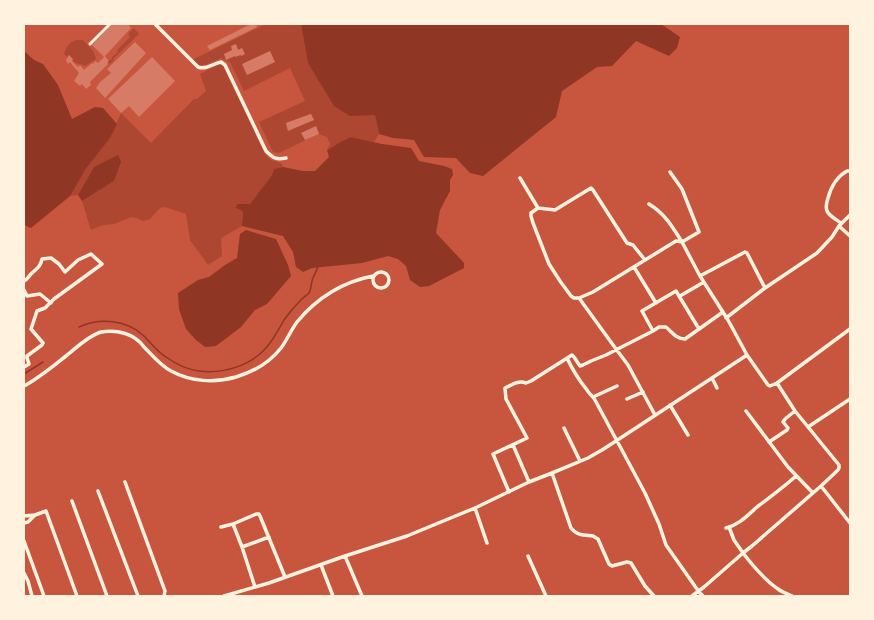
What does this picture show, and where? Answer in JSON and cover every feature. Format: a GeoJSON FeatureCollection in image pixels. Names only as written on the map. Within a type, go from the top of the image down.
{"type":"FeatureCollection","features":[{"type":"Feature","properties":{"kind":"street"},"geometry":{"type":"LineString","coordinates":[[90,44],[110,24]]}},
{"type":"Feature","properties":{"kind":"street"},"geometry":{"type":"LineString","coordinates":[[155,24],[198,67],[202,69],[220,62],[225,65],[266,151],[272,157],[279,159],[286,158]]}},
{"type":"Feature","properties":{"kind":"street"},"geometry":{"type":"LineString","coordinates":[[850,171],[847,171],[841,175],[835,182],[826,205],[827,211],[830,215],[850,236]]}},
{"type":"Feature","properties":{"kind":"street"},"geometry":{"type":"LineString","coordinates":[[645,260],[633,245],[627,243],[591,188],[556,210],[538,208],[531,213],[549,264],[571,296],[574,298],[579,298],[593,292],[676,241],[682,242],[699,232],[682,189],[670,172]]}},
{"type":"Feature","properties":{"kind":"street"},"geometry":{"type":"LineString","coordinates":[[520,178],[538,208]]}},
{"type":"Feature","properties":{"kind":"street"},"geometry":{"type":"LineString","coordinates":[[649,204],[657,209],[672,226],[747,355],[768,385],[770,386],[776,383],[850,329]]}},
{"type":"Feature","properties":{"kind":"street"},"geometry":{"type":"LineString","coordinates":[[726,318],[765,288],[817,253],[832,237],[840,224],[850,215]]}},
{"type":"Feature","properties":{"kind":"street"},"geometry":{"type":"LineString","coordinates":[[700,276],[745,252],[747,253],[765,288]]}},
{"type":"Feature","properties":{"kind":"street"},"geometry":{"type":"LineString","coordinates":[[24,281],[27,280],[29,275],[40,267],[42,258],[51,258],[59,264],[65,272],[78,260],[91,254],[102,264],[54,299],[45,308],[37,312],[31,329],[43,343],[27,356],[29,364],[24,368]]}},
{"type":"Feature","properties":{"kind":"street"},"geometry":{"type":"LineString","coordinates":[[634,267],[656,303]]}},
{"type":"Feature","properties":{"kind":"street"},"geometry":{"type":"LineString","coordinates":[[24,386],[46,372],[86,340],[100,333],[111,331],[124,333],[136,339],[159,362],[171,371],[186,377],[202,381],[219,381],[237,377],[253,371],[269,361],[281,348],[296,324],[309,309],[324,296],[340,287],[383,272],[388,275],[389,283],[383,289],[378,288],[373,282],[374,276]]}},
{"type":"Feature","properties":{"kind":"street"},"geometry":{"type":"LineString","coordinates":[[680,296],[704,282]]}},
{"type":"Feature","properties":{"kind":"street"},"geometry":{"type":"LineString","coordinates":[[24,290],[27,296],[40,294],[51,303]]}},
{"type":"Feature","properties":{"kind":"street"},"geometry":{"type":"LineString","coordinates":[[653,331],[642,311],[676,291],[699,329]]}},
{"type":"Feature","properties":{"kind":"street"},"geometry":{"type":"LineString","coordinates":[[579,298],[628,365],[655,415]]}},
{"type":"Feature","properties":{"kind":"street"},"geometry":{"type":"LineString","coordinates":[[509,492],[493,454],[527,438],[506,399],[505,388],[519,382],[526,383],[572,355],[580,366],[583,365],[606,355],[659,327],[666,327],[676,337],[685,339],[723,312]]}},
{"type":"Feature","properties":{"kind":"street"},"geometry":{"type":"LineString","coordinates":[[224,596],[407,536],[475,508],[529,482],[580,461],[602,450],[747,355]]}},
{"type":"Feature","properties":{"kind":"street"},"geometry":{"type":"LineString","coordinates":[[567,358],[577,377],[587,391],[593,396],[645,493],[666,544],[698,592],[703,596]]}},
{"type":"Feature","properties":{"kind":"street"},"geometry":{"type":"LineString","coordinates":[[712,378],[717,388]]}},
{"type":"Feature","properties":{"kind":"street"},"geometry":{"type":"LineString","coordinates":[[692,596],[780,522],[839,468],[839,465],[795,411],[776,383]]}},
{"type":"Feature","properties":{"kind":"street"},"geometry":{"type":"LineString","coordinates":[[593,396],[617,386]]}},
{"type":"Feature","properties":{"kind":"street"},"geometry":{"type":"LineString","coordinates":[[627,399],[643,392]]}},
{"type":"Feature","properties":{"kind":"street"},"geometry":{"type":"LineString","coordinates":[[808,427],[850,398]]}},
{"type":"Feature","properties":{"kind":"street"},"geometry":{"type":"LineString","coordinates":[[670,405],[688,435]]}},
{"type":"Feature","properties":{"kind":"street"},"geometry":{"type":"LineString","coordinates":[[746,411],[783,462],[813,492]]}},
{"type":"Feature","properties":{"kind":"street"},"geometry":{"type":"LineString","coordinates":[[769,442],[787,430],[788,428],[783,422],[795,411]]}},
{"type":"Feature","properties":{"kind":"street"},"geometry":{"type":"LineString","coordinates":[[564,428],[580,461]]}},
{"type":"Feature","properties":{"kind":"street"},"geometry":{"type":"LineString","coordinates":[[513,445],[529,482]]}},
{"type":"Feature","properties":{"kind":"street"},"geometry":{"type":"LineString","coordinates":[[552,473],[571,528],[574,532],[578,535],[596,537],[609,564],[612,566],[627,562],[631,563],[645,586],[654,596]]}},
{"type":"Feature","properties":{"kind":"street"},"geometry":{"type":"LineString","coordinates":[[792,596],[785,594],[778,589],[752,564],[734,540],[728,528],[748,516],[796,476]]}},
{"type":"Feature","properties":{"kind":"street"},"geometry":{"type":"LineString","coordinates":[[125,482],[165,591],[164,596]]}},
{"type":"Feature","properties":{"kind":"street"},"geometry":{"type":"LineString","coordinates":[[821,486],[850,523]]}},
{"type":"Feature","properties":{"kind":"street"},"geometry":{"type":"LineString","coordinates":[[98,491],[138,596]]}},
{"type":"Feature","properties":{"kind":"street"},"geometry":{"type":"LineString","coordinates":[[72,501],[108,596]]}},
{"type":"Feature","properties":{"kind":"street"},"geometry":{"type":"LineString","coordinates":[[475,508],[487,543]]}},
{"type":"Feature","properties":{"kind":"street"},"geometry":{"type":"LineString","coordinates":[[24,516],[35,515],[46,511],[77,596]]}},
{"type":"Feature","properties":{"kind":"street"},"geometry":{"type":"LineString","coordinates":[[221,528],[256,514],[260,514],[285,577]]}},
{"type":"Feature","properties":{"kind":"street"},"geometry":{"type":"LineString","coordinates":[[24,523],[28,522],[35,515]]}},
{"type":"Feature","properties":{"kind":"street"},"geometry":{"type":"LineString","coordinates":[[233,524],[255,587]]}},
{"type":"Feature","properties":{"kind":"street"},"geometry":{"type":"LineString","coordinates":[[242,547],[269,537]]}},
{"type":"Feature","properties":{"kind":"street"},"geometry":{"type":"LineString","coordinates":[[24,541],[44,596]]}},
{"type":"Feature","properties":{"kind":"street"},"geometry":{"type":"LineString","coordinates":[[345,556],[362,596]]}},
{"type":"Feature","properties":{"kind":"street"},"geometry":{"type":"LineString","coordinates":[[528,556],[546,596]]}},
{"type":"Feature","properties":{"kind":"street"},"geometry":{"type":"LineString","coordinates":[[321,565],[333,596]]}},
{"type":"Feature","properties":{"kind":"street"},"geometry":{"type":"LineString","coordinates":[[24,573],[32,596]]}},
{"type":"Feature","properties":{"kind":"shaded area"},"geometry":{"type":"Polygon","coordinates":[[[266,24],[301,24],[308,63],[350,115],[375,115],[379,134],[374,142],[351,137],[327,150],[330,144],[327,137],[318,134],[279,153],[273,152],[259,122],[305,101],[290,68],[244,91],[230,62],[221,58],[199,66],[192,60],[266,24]],[[310,114],[286,123],[288,130],[314,120],[310,114]]]}},
{"type":"Feature","properties":{"kind":"shaded area"},"geometry":{"type":"Polygon","coordinates":[[[301,24],[661,24],[680,37],[677,48],[669,56],[636,41],[612,66],[597,67],[562,91],[556,117],[483,176],[470,173],[456,158],[424,157],[414,140],[393,138],[379,134],[375,115],[350,116],[334,106],[308,63],[301,24]]]}},
{"type":"Feature","properties":{"kind":"shaded area"},"geometry":{"type":"Polygon","coordinates":[[[134,28],[139,34],[113,59],[114,60],[110,64],[108,62],[130,37],[128,34],[134,28]]]}},
{"type":"Feature","properties":{"kind":"shaded area"},"geometry":{"type":"Polygon","coordinates":[[[76,40],[83,40],[94,52],[96,59],[85,66],[76,63],[64,54],[68,45],[76,40]]]}},
{"type":"Feature","properties":{"kind":"shaded area"},"geometry":{"type":"Polygon","coordinates":[[[24,51],[34,60],[43,64],[58,85],[72,119],[95,107],[103,108],[117,124],[110,138],[85,170],[70,196],[31,228],[24,225],[24,51]]]}},
{"type":"Feature","properties":{"kind":"shaded area"},"geometry":{"type":"Polygon","coordinates":[[[220,64],[223,66],[265,154],[271,160],[281,163],[283,167],[274,169],[272,175],[250,204],[243,210],[242,226],[221,238],[222,256],[208,265],[190,240],[186,214],[165,207],[160,208],[150,219],[143,221],[131,217],[114,224],[103,225],[91,230],[82,201],[114,181],[94,167],[78,195],[69,196],[85,170],[110,138],[121,113],[151,143],[194,99],[197,99],[206,91],[200,74],[220,64]]]}},
{"type":"Feature","properties":{"kind":"shaded area"},"geometry":{"type":"Polygon","coordinates":[[[351,137],[382,144],[411,148],[419,161],[452,169],[453,175],[450,180],[450,191],[440,210],[436,233],[464,263],[464,268],[429,286],[420,287],[410,280],[406,266],[398,259],[388,256],[362,263],[312,268],[303,272],[296,267],[293,252],[283,236],[242,226],[243,211],[236,208],[237,204],[250,204],[272,175],[274,169],[283,167],[303,171],[315,171],[329,157],[327,150],[351,137]]]}},
{"type":"Feature","properties":{"kind":"shaded area"},"geometry":{"type":"Polygon","coordinates":[[[118,155],[121,162],[114,181],[82,201],[78,195],[94,167],[118,155]]]}},
{"type":"Feature","properties":{"kind":"shaded area"},"geometry":{"type":"Polygon","coordinates":[[[246,230],[276,239],[288,265],[291,276],[267,304],[255,310],[241,327],[216,346],[205,347],[186,329],[179,309],[178,293],[198,280],[209,277],[237,258],[240,234],[246,230]]]}},
{"type":"Feature","properties":{"kind":"building"},"geometry":{"type":"Polygon","coordinates":[[[112,24],[128,24],[131,28],[105,56],[108,60],[108,64],[90,82],[91,85],[86,89],[82,84],[80,86],[74,81],[79,73],[70,62],[68,64],[66,60],[69,55],[78,67],[80,65],[84,70],[95,61],[98,63],[104,57],[92,45],[112,24]]]}},
{"type":"Feature","properties":{"kind":"building"},"geometry":{"type":"Polygon","coordinates":[[[251,24],[256,24],[257,27],[210,50],[207,46],[251,24]]]}},
{"type":"Feature","properties":{"kind":"building"},"geometry":{"type":"Polygon","coordinates":[[[135,42],[146,53],[105,98],[96,88],[100,82],[111,73],[107,69],[135,42]]]}},
{"type":"Feature","properties":{"kind":"building"},"geometry":{"type":"Polygon","coordinates":[[[236,44],[238,50],[242,48],[245,54],[226,60],[224,54],[232,50],[231,46],[236,44]]]}},
{"type":"Feature","properties":{"kind":"building"},"geometry":{"type":"Polygon","coordinates":[[[270,51],[275,62],[247,75],[242,64],[270,51]]]}},
{"type":"Feature","properties":{"kind":"building"},"geometry":{"type":"Polygon","coordinates":[[[152,57],[175,81],[139,117],[129,106],[121,113],[108,99],[152,57]]]}},
{"type":"Feature","properties":{"kind":"building"},"geometry":{"type":"Polygon","coordinates":[[[311,114],[314,120],[288,131],[286,123],[311,114]]]}},
{"type":"Feature","properties":{"kind":"building"},"geometry":{"type":"Polygon","coordinates":[[[316,126],[319,134],[305,140],[301,133],[316,126]]]}},
{"type":"Feature","properties":{"kind":"waterway"},"geometry":{"type":"LineString","coordinates":[[79,327],[104,321],[122,323],[130,326],[144,336],[160,353],[182,366],[208,372],[227,370],[252,360],[266,348],[284,320],[309,293],[312,279],[318,267]]}},
{"type":"Feature","properties":{"kind":"waterway"},"geometry":{"type":"LineString","coordinates":[[24,374],[43,362]]}}]}
